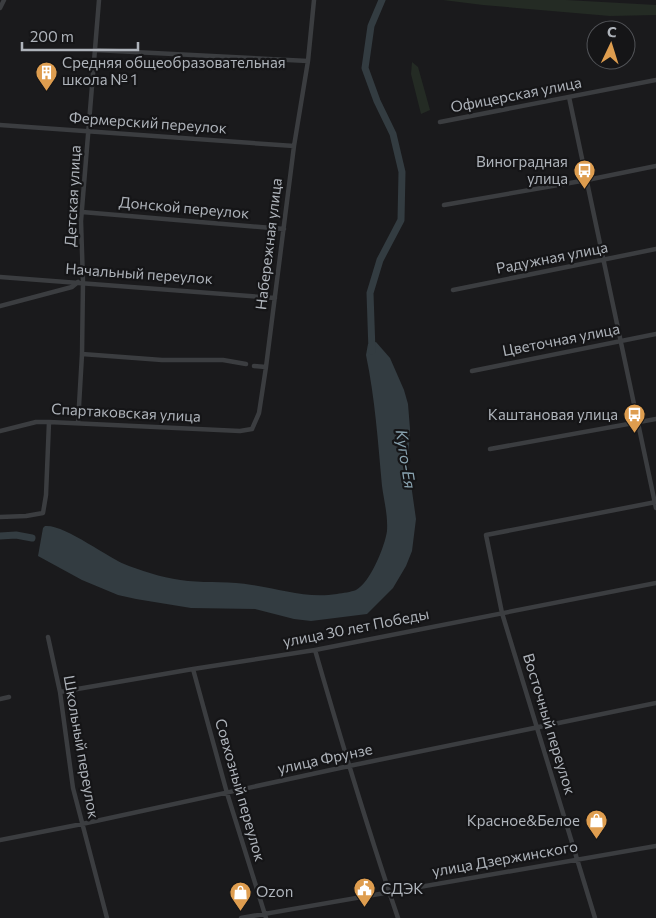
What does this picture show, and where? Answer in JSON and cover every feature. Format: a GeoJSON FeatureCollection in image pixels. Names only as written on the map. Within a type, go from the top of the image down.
{"type":"FeatureCollection","features":[{"type":"Feature","properties":{"kind":"street"},"geometry":{"type":"LineString","coordinates":[[0,8],[4,0]]}},
{"type":"Feature","properties":{"kind":"street","name":"Детская улица"},"geometry":{"type":"LineString","coordinates":[[78,423],[82,354],[80,282],[82,212],[99,0]]}},
{"type":"Feature","properties":{"kind":"street","name":"Набережная улица"},"geometry":{"type":"LineString","coordinates":[[252,429],[259,413],[266,367],[294,146],[308,61],[314,0]]}},
{"type":"Feature","properties":{"kind":"street"},"geometry":{"type":"LineString","coordinates":[[95,50],[308,61]]}},
{"type":"Feature","properties":{"kind":"street","name":"Офицерская улица"},"geometry":{"type":"LineString","coordinates":[[440,122],[656,80]]}},
{"type":"Feature","properties":{"kind":"street"},"geometry":{"type":"LineString","coordinates":[[568,97],[656,508]]}},
{"type":"Feature","properties":{"kind":"street","name":"Фермерский переулок"},"geometry":{"type":"LineString","coordinates":[[0,125],[294,146]]}},
{"type":"Feature","properties":{"kind":"street"},"geometry":{"type":"LineString","coordinates":[[444,205],[656,166]]}},
{"type":"Feature","properties":{"kind":"street","name":"Донской переулок"},"geometry":{"type":"LineString","coordinates":[[82,212],[284,229]]}},
{"type":"Feature","properties":{"kind":"street","name":"Радужная улица"},"geometry":{"type":"LineString","coordinates":[[453,290],[656,249]]}},
{"type":"Feature","properties":{"kind":"street","name":"Начальный переулок"},"geometry":{"type":"LineString","coordinates":[[0,277],[275,298]]}},
{"type":"Feature","properties":{"kind":"street"},"geometry":{"type":"LineString","coordinates":[[0,306],[72,287],[80,282]]}},
{"type":"Feature","properties":{"kind":"street","name":"Цветочная улица"},"geometry":{"type":"LineString","coordinates":[[472,371],[656,334]]}},
{"type":"Feature","properties":{"kind":"street"},"geometry":{"type":"LineString","coordinates":[[82,354],[162,360],[223,360],[246,364]]}},
{"type":"Feature","properties":{"kind":"street"},"geometry":{"type":"LineString","coordinates":[[254,366],[266,367]]}},
{"type":"Feature","properties":{"kind":"street"},"geometry":{"type":"LineString","coordinates":[[490,449],[656,419]]}},
{"type":"Feature","properties":{"kind":"street","name":"Спартаковская улица"},"geometry":{"type":"LineString","coordinates":[[0,430],[36,422],[240,431],[252,429]]}},
{"type":"Feature","properties":{"kind":"street"},"geometry":{"type":"LineString","coordinates":[[0,517],[43,513],[46,495],[50,422]]}},
{"type":"Feature","properties":{"kind":"street","name":"Восточный переулок"},"geometry":{"type":"LineString","coordinates":[[595,918],[502,613],[486,535],[655,502]]}},
{"type":"Feature","properties":{"kind":"street","name":"улица 30 лет Победы"},"geometry":{"type":"LineString","coordinates":[[60,692],[192,668],[315,650],[656,583]]}},
{"type":"Feature","properties":{"kind":"street","name":"Школьный переулок"},"geometry":{"type":"LineString","coordinates":[[48,637],[60,692],[73,788],[108,918]]}},
{"type":"Feature","properties":{"kind":"street"},"geometry":{"type":"LineString","coordinates":[[315,650],[388,892],[398,918]]}},
{"type":"Feature","properties":{"kind":"street","name":"Совхозный переулок"},"geometry":{"type":"LineString","coordinates":[[192,668],[227,793],[265,916]]}},
{"type":"Feature","properties":{"kind":"street"},"geometry":{"type":"LineString","coordinates":[[0,699],[9,697]]}},
{"type":"Feature","properties":{"kind":"street","name":"улица Фрунзе"},"geometry":{"type":"LineString","coordinates":[[0,840],[536,726],[656,703]]}},
{"type":"Feature","properties":{"kind":"street","name":"улица Дзержинского"},"geometry":{"type":"LineString","coordinates":[[241,918],[265,916],[388,892],[656,846]]}},
{"type":"Feature","properties":{"kind":"shaded area"},"geometry":{"type":"Polygon","coordinates":[[[443,0],[566,0],[656,5],[656,15],[610,16],[443,0]]]}},
{"type":"Feature","properties":{"kind":"shaded area"},"geometry":{"type":"Polygon","coordinates":[[[412,62],[418,67],[430,110],[421,114],[411,74],[412,62]]]}},
{"type":"Feature","properties":{"kind":"water"},"geometry":{"type":"Polygon","coordinates":[[[376,342],[390,358],[408,404],[410,429],[408,463],[416,519],[412,551],[406,566],[393,588],[367,614],[311,621],[294,619],[255,609],[191,608],[136,599],[118,595],[82,580],[38,556],[45,526],[63,530],[129,566],[173,579],[244,584],[315,595],[337,594],[356,590],[371,572],[380,554],[387,531],[378,437],[366,355],[368,344],[376,342]]]}},
{"type":"Feature","properties":{"kind":"waterway","name":"Куго-Ея"},"geometry":{"type":"LineString","coordinates":[[372,351],[370,293],[380,260],[401,220],[402,172],[393,134],[377,101],[365,68],[371,26],[382,0]]}},
{"type":"Feature","properties":{"kind":"waterway","name":"Куго-Ея"},"geometry":{"type":"LineString","coordinates":[[0,536],[16,535],[32,538]]}},
{"type":"Feature","properties":{"kind":"place","name":"Средняя общеобразовательная школа № 1"},"geometry":{"type":"Point","coordinates":[46,91]}},
{"type":"Feature","properties":{"kind":"place","name":"Виноградная улица"},"geometry":{"type":"Point","coordinates":[584,190]}},
{"type":"Feature","properties":{"kind":"place","name":"Каштановая улица"},"geometry":{"type":"Point","coordinates":[634,434]}},
{"type":"Feature","properties":{"kind":"place","name":"Красное&Белое"},"geometry":{"type":"Point","coordinates":[596,840]}},
{"type":"Feature","properties":{"kind":"place","name":"СДЭК"},"geometry":{"type":"Point","coordinates":[365,908]}},
{"type":"Feature","properties":{"kind":"place","name":"Ozon"},"geometry":{"type":"Point","coordinates":[240,911]}}]}
